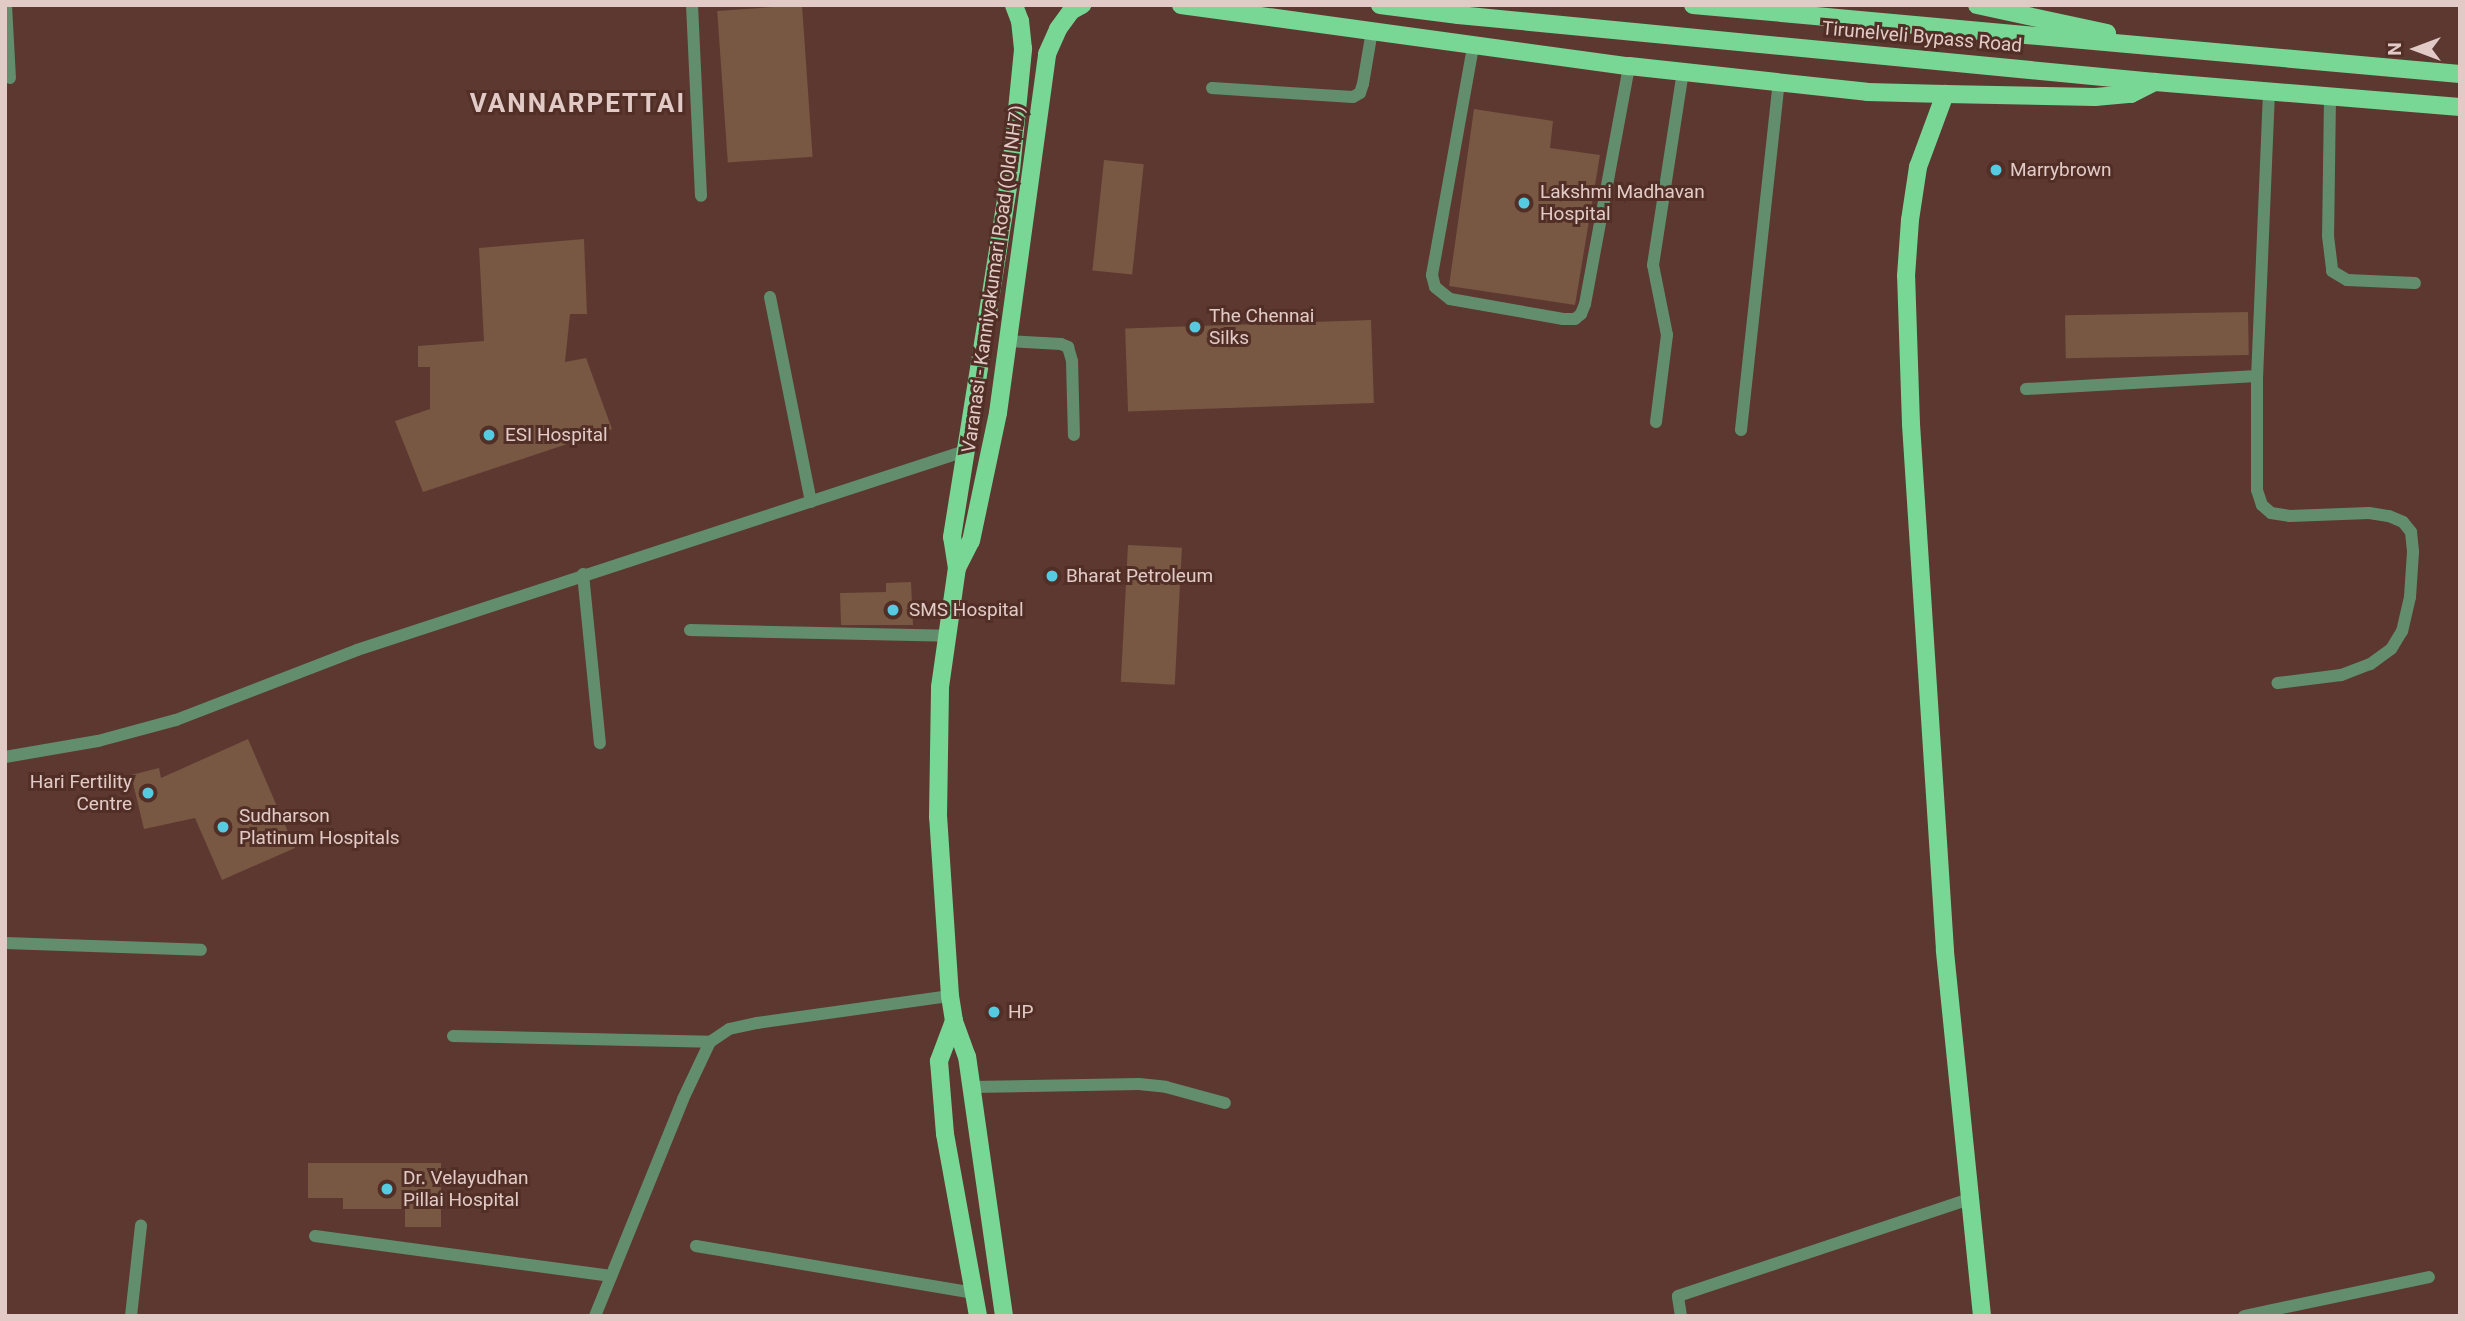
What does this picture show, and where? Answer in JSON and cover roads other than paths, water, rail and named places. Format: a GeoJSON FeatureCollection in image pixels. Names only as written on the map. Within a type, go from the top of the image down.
{"type":"FeatureCollection","features":[{"type":"Feature","properties":{"kind":"main road","name":"Varanasi - Kanniyakumari Road (Old NH7)"},"geometry":{"type":"LineString","coordinates":[[1004,1316],[967,1057],[954,1021],[950,996],[938,817],[940,687],[957,568],[952,537],[968,450],[1012,158],[1023,49],[1020,21],[1014,5]]}},
{"type":"Feature","properties":{"kind":"main road","name":"Varanasi - Kanniyakumari Road (Old NH7)"},"geometry":{"type":"LineString","coordinates":[[957,568],[971,541],[998,413],[1047,54],[1058,29],[1071,11],[1082,5]]}},
{"type":"Feature","properties":{"kind":"main road"},"geometry":{"type":"LineString","coordinates":[[1181,5],[1212,7],[1473,47],[1867,92],[2095,97],[2130,94],[2155,82]]}},
{"type":"Feature","properties":{"kind":"main road","name":"Tirunelveli Bypass Road"},"geometry":{"type":"LineString","coordinates":[[1380,5],[1472,17],[2155,82],[2460,107]]}},
{"type":"Feature","properties":{"kind":"main road","name":"Tirunelveli Bypass Road"},"geometry":{"type":"LineString","coordinates":[[1693,5],[2460,74]]}},
{"type":"Feature","properties":{"kind":"main road"},"geometry":{"type":"LineString","coordinates":[[1977,5],[2097,30],[2158,47]]}},
{"type":"Feature","properties":{"kind":"main road"},"geometry":{"type":"LineString","coordinates":[[1945,94],[1918,167],[1906,276],[1911,424],[1945,950],[1982,1316]]}},
{"type":"Feature","properties":{"kind":"main road"},"geometry":{"type":"LineString","coordinates":[[954,1021],[939,1061],[945,1133],[978,1316]]}},
{"type":"Feature","properties":{"kind":"street"},"geometry":{"type":"LineString","coordinates":[[6,5],[10,78]]}},
{"type":"Feature","properties":{"kind":"street"},"geometry":{"type":"LineString","coordinates":[[692,5],[701,196]]}},
{"type":"Feature","properties":{"kind":"street"},"geometry":{"type":"LineString","coordinates":[[1212,88],[1353,97],[1360,93],[1363,84],[1372,31]]}},
{"type":"Feature","properties":{"kind":"street"},"geometry":{"type":"LineString","coordinates":[[1473,47],[1432,275],[1434,287],[1450,299],[1563,319],[1575,319],[1581,314],[1585,304],[1629,66]]}},
{"type":"Feature","properties":{"kind":"street"},"geometry":{"type":"LineString","coordinates":[[1656,422],[1667,335],[1653,265],[1683,72]]}},
{"type":"Feature","properties":{"kind":"street"},"geometry":{"type":"LineString","coordinates":[[1741,430],[1779,83]]}},
{"type":"Feature","properties":{"kind":"street"},"geometry":{"type":"LineString","coordinates":[[2269,92],[2256,376],[2256,490],[2262,505],[2271,513],[2290,516],[2369,513],[2389,516],[2403,522],[2411,532],[2413,552],[2410,597],[2402,631],[2391,649],[2370,664],[2341,675],[2278,683]]}},
{"type":"Feature","properties":{"kind":"street"},"geometry":{"type":"LineString","coordinates":[[2330,97],[2328,236],[2332,271],[2347,280],[2415,284]]}},
{"type":"Feature","properties":{"kind":"street"},"geometry":{"type":"LineString","coordinates":[[770,297],[811,502]]}},
{"type":"Feature","properties":{"kind":"street"},"geometry":{"type":"LineString","coordinates":[[1009,341],[1062,344],[1068,347],[1072,361],[1074,435]]}},
{"type":"Feature","properties":{"kind":"street"},"geometry":{"type":"LineString","coordinates":[[2026,389],[2256,376]]}},
{"type":"Feature","properties":{"kind":"street"},"geometry":{"type":"LineString","coordinates":[[5,758],[98,741],[176,720],[357,650],[968,450]]}},
{"type":"Feature","properties":{"kind":"street"},"geometry":{"type":"LineString","coordinates":[[583,574],[600,743]]}},
{"type":"Feature","properties":{"kind":"street"},"geometry":{"type":"LineString","coordinates":[[690,630],[948,636]]}},
{"type":"Feature","properties":{"kind":"street"},"geometry":{"type":"LineString","coordinates":[[5,943],[201,950]]}},
{"type":"Feature","properties":{"kind":"street"},"geometry":{"type":"LineString","coordinates":[[595,1316],[683,1099],[710,1042],[729,1029],[757,1023],[950,996]]}},
{"type":"Feature","properties":{"kind":"street"},"geometry":{"type":"LineString","coordinates":[[453,1036],[710,1042]]}},
{"type":"Feature","properties":{"kind":"street"},"geometry":{"type":"LineString","coordinates":[[971,1087],[1139,1084],[1166,1087],[1225,1103]]}},
{"type":"Feature","properties":{"kind":"street"},"geometry":{"type":"LineString","coordinates":[[1681,1316],[1678,1296],[1970,1199]]}},
{"type":"Feature","properties":{"kind":"street"},"geometry":{"type":"LineString","coordinates":[[131,1316],[141,1226]]}},
{"type":"Feature","properties":{"kind":"street"},"geometry":{"type":"LineString","coordinates":[[315,1236],[611,1276]]}},
{"type":"Feature","properties":{"kind":"street"},"geometry":{"type":"LineString","coordinates":[[696,1246],[974,1293]]}},
{"type":"Feature","properties":{"kind":"street"},"geometry":{"type":"LineString","coordinates":[[2244,1316],[2429,1277]]}},
{"type":"Feature","properties":{"kind":"place","name":"Marrybrown"},"geometry":{"type":"Point","coordinates":[1996,170]}},
{"type":"Feature","properties":{"kind":"place","name":"Lakshmi Madhavan Hospital"},"geometry":{"type":"Point","coordinates":[1524,203]}},
{"type":"Feature","properties":{"kind":"place","name":"The Chennai Silks"},"geometry":{"type":"Point","coordinates":[1195,327]}},
{"type":"Feature","properties":{"kind":"place","name":"ESI Hospital"},"geometry":{"type":"Point","coordinates":[489,435]}},
{"type":"Feature","properties":{"kind":"place","name":"Bharat Petroleum"},"geometry":{"type":"Point","coordinates":[1052,576]}},
{"type":"Feature","properties":{"kind":"place","name":"SMS Hospital"},"geometry":{"type":"Point","coordinates":[893,610]}},
{"type":"Feature","properties":{"kind":"place","name":"Hari Fertility Centre"},"geometry":{"type":"Point","coordinates":[148,793]}},
{"type":"Feature","properties":{"kind":"place","name":"Sudharson Platinum Hospitals"},"geometry":{"type":"Point","coordinates":[223,827]}},
{"type":"Feature","properties":{"kind":"place","name":"HP"},"geometry":{"type":"Point","coordinates":[994,1012]}},
{"type":"Feature","properties":{"kind":"place","name":"Dr. Velayudhan Pillai Hospital"},"geometry":{"type":"Point","coordinates":[387,1189]}},
{"type":"Feature","properties":{"kind":"district","name":"VANNARPETTAI"},"geometry":{"type":"Point","coordinates":[578,104]}}]}
